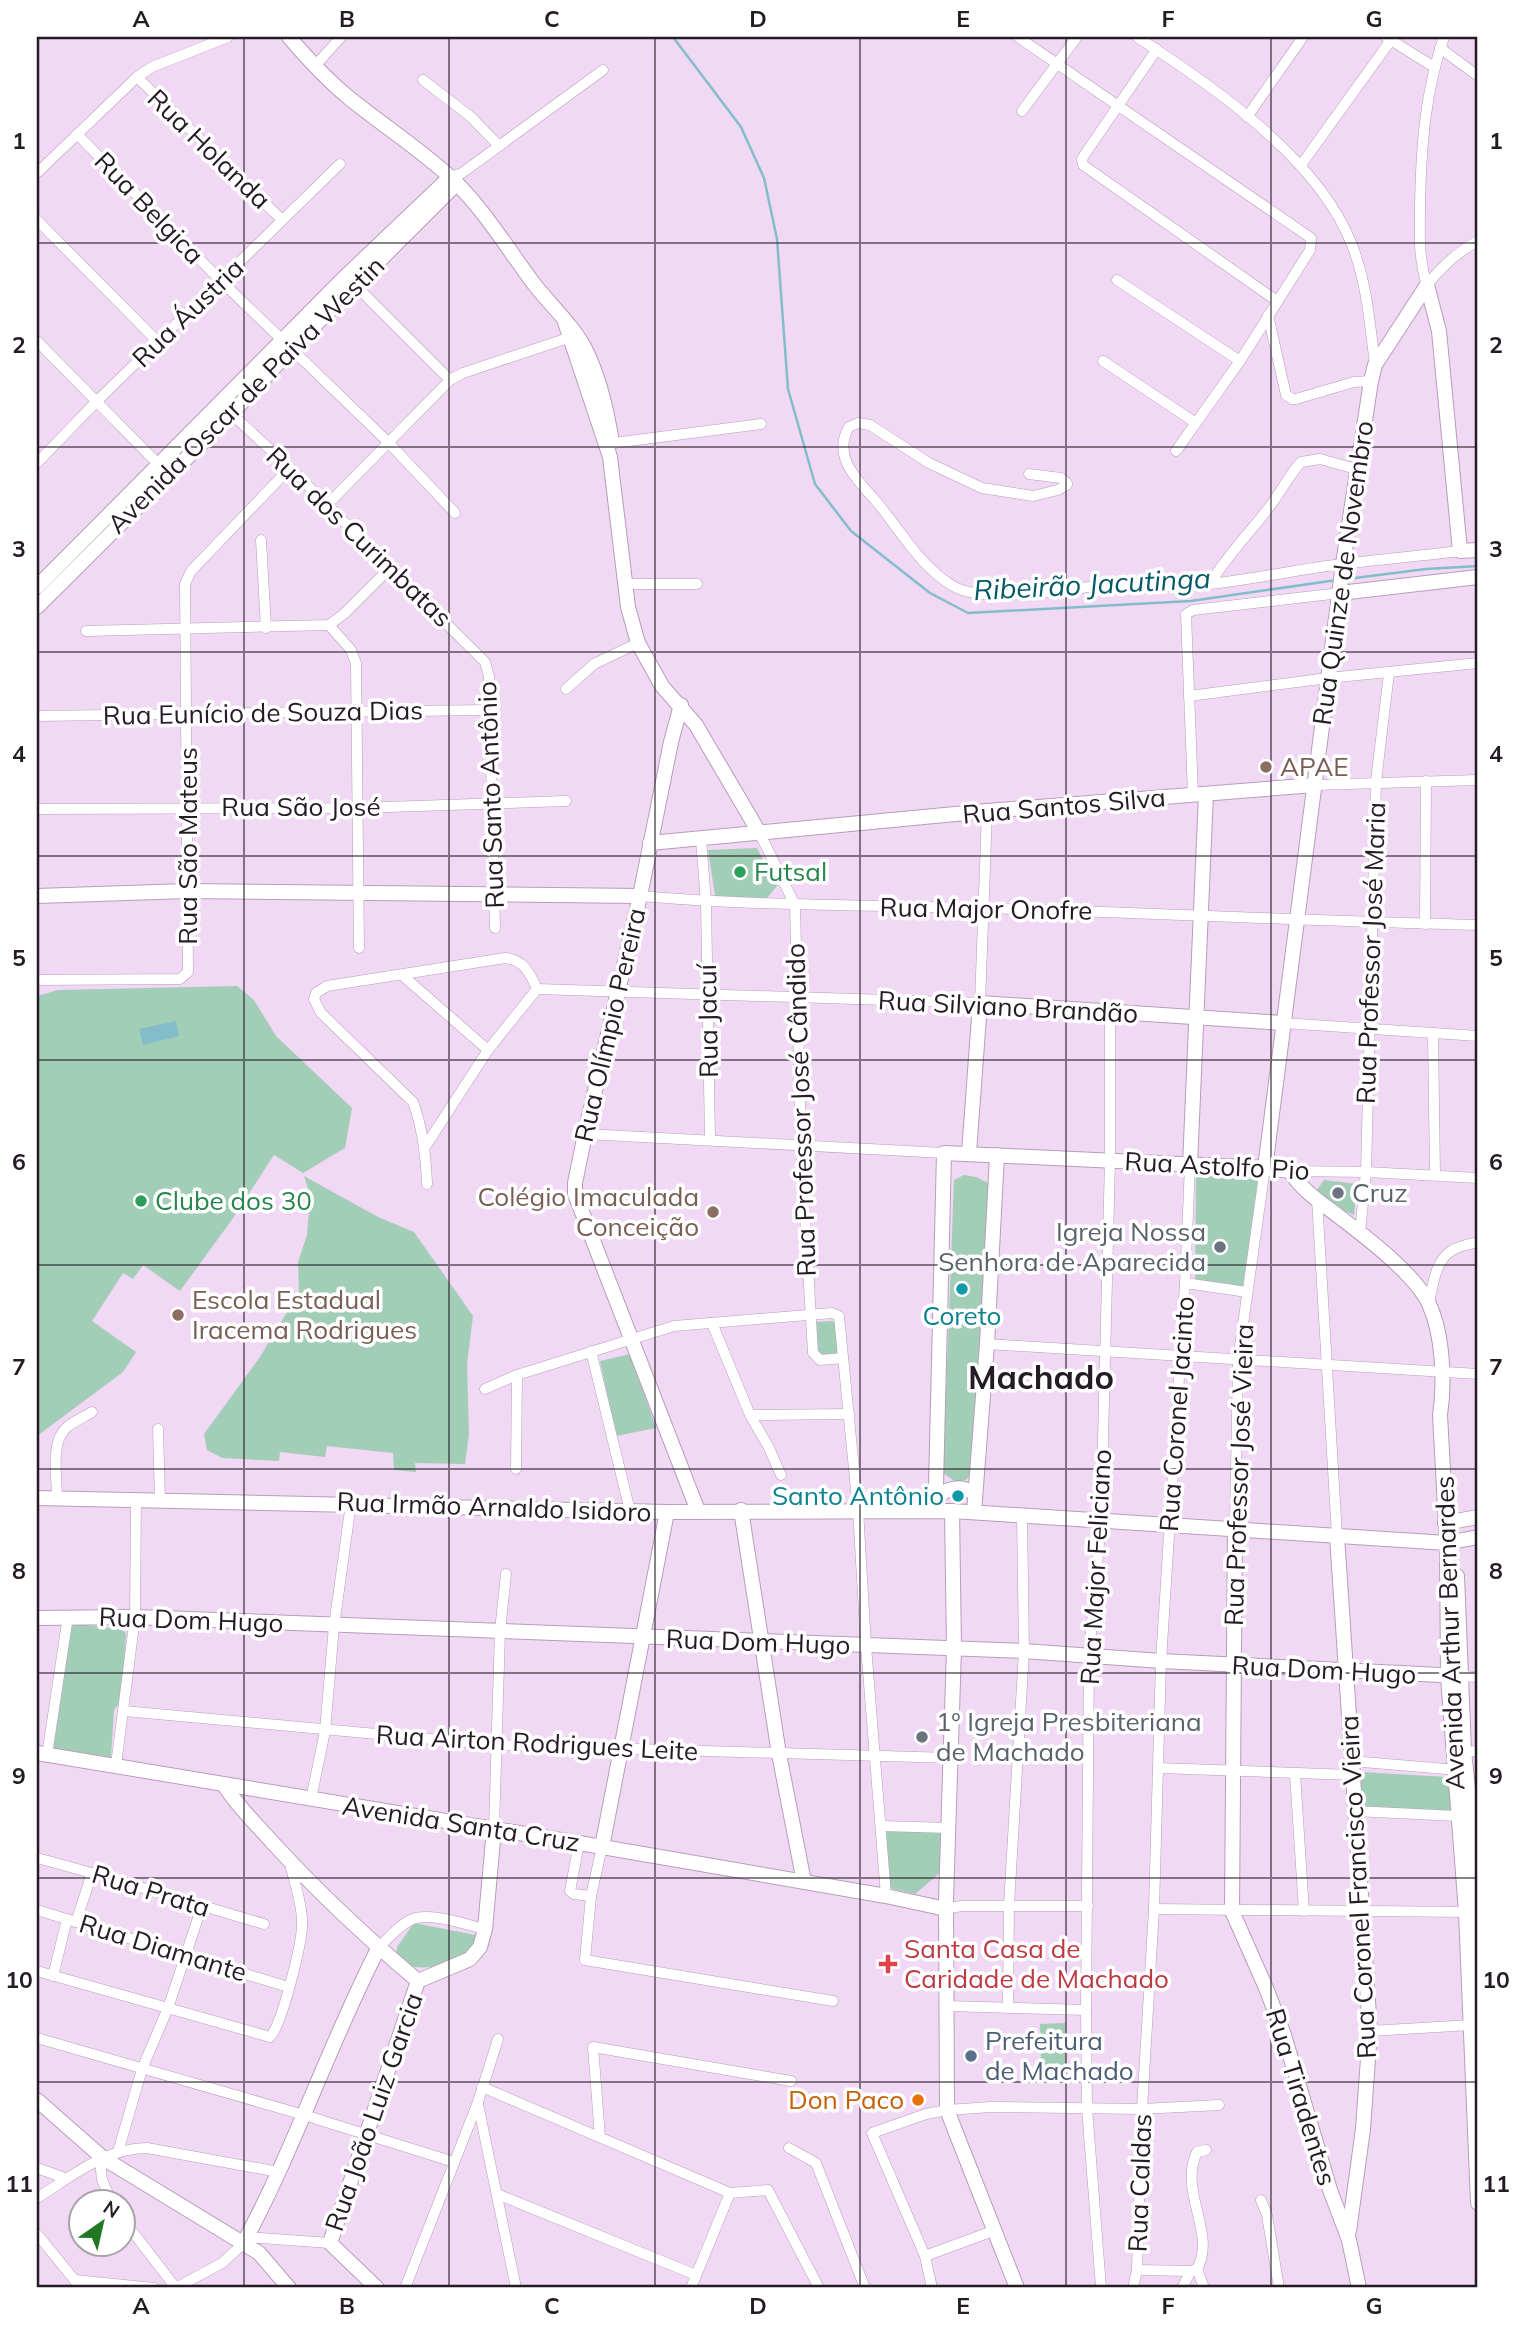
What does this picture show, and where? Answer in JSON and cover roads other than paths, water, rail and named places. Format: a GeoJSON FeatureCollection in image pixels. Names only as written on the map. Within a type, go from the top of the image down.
{"type":"FeatureCollection","features":[{"type":"Feature","properties":{"kind":"street"},"geometry":{"type":"LineString","coordinates":[[37,173],[137,77],[152,67],[228,37]]}},
{"type":"Feature","properties":{"kind":"street"},"geometry":{"type":"LineString","coordinates":[[289,37],[315,66],[348,96],[456,178],[564,319],[573,337],[609,448],[628,607],[638,643],[662,686],[681,705],[702,734],[760,834],[795,905]]}},
{"type":"Feature","properties":{"kind":"street"},"geometry":{"type":"LineString","coordinates":[[315,66],[341,37]]}},
{"type":"Feature","properties":{"kind":"street"},"geometry":{"type":"LineString","coordinates":[[1018,37],[1309,236],[1310,250],[1240,361],[1176,451]]}},
{"type":"Feature","properties":{"kind":"street"},"geometry":{"type":"LineString","coordinates":[[1022,111],[1077,37]]}},
{"type":"Feature","properties":{"kind":"street"},"geometry":{"type":"LineString","coordinates":[[1138,37],[1247,117],[1301,165],[1338,214],[1352,245],[1366,295],[1376,365]]}},
{"type":"Feature","properties":{"kind":"street"},"geometry":{"type":"LineString","coordinates":[[1247,117],[1303,37]]}},
{"type":"Feature","properties":{"kind":"street"},"geometry":{"type":"LineString","coordinates":[[1444,37],[1428,97],[1421,172],[1419,262],[1439,331],[1460,551]]}},
{"type":"Feature","properties":{"kind":"street"},"geometry":{"type":"LineString","coordinates":[[1301,165],[1388,39],[1434,67]]}},
{"type":"Feature","properties":{"kind":"street"},"geometry":{"type":"LineString","coordinates":[[1440,48],[1478,76]]}},
{"type":"Feature","properties":{"kind":"street"},"geometry":{"type":"LineString","coordinates":[[1157,50],[1085,154],[1083,164],[1277,301]]}},
{"type":"Feature","properties":{"kind":"street"},"geometry":{"type":"LineString","coordinates":[[456,178],[603,70]]}},
{"type":"Feature","properties":{"kind":"street","name":"Rua Holanda"},"geometry":{"type":"LineString","coordinates":[[137,77],[282,220]]}},
{"type":"Feature","properties":{"kind":"street"},"geometry":{"type":"LineString","coordinates":[[424,80],[463,110],[499,146]]}},
{"type":"Feature","properties":{"kind":"street","name":"Rua Belgica"},"geometry":{"type":"LineString","coordinates":[[77,134],[220,281],[388,442],[455,513]]}},
{"type":"Feature","properties":{"kind":"street","name":"Rua Áustria"},"geometry":{"type":"LineString","coordinates":[[37,463],[340,164]]}},
{"type":"Feature","properties":{"kind":"street","name":"Avenida Oscar de Paiva Westin"},"geometry":{"type":"LineString","coordinates":[[37,607],[43,588],[163,469],[220,403],[286,344],[456,178]]}},
{"type":"Feature","properties":{"kind":"street"},"geometry":{"type":"LineString","coordinates":[[37,220],[158,342]]}},
{"type":"Feature","properties":{"kind":"street"},"geometry":{"type":"LineString","coordinates":[[1427,285],[1438,270],[1459,251],[1478,240]]}},
{"type":"Feature","properties":{"kind":"street"},"geometry":{"type":"LineString","coordinates":[[350,280],[450,380]]}},
{"type":"Feature","properties":{"kind":"street"},"geometry":{"type":"LineString","coordinates":[[1117,280],[1240,361]]}},
{"type":"Feature","properties":{"kind":"street","name":"Rua Quinze de Novembro"},"geometry":{"type":"LineString","coordinates":[[1265,1168],[1356,469],[1371,381],[1376,365],[1427,285]]}},
{"type":"Feature","properties":{"kind":"street"},"geometry":{"type":"LineString","coordinates":[[1268,315],[1289,398],[1296,399],[1354,382],[1371,381]]}},
{"type":"Feature","properties":{"kind":"street"},"geometry":{"type":"LineString","coordinates":[[327,505],[450,380],[463,373],[573,337]]}},
{"type":"Feature","properties":{"kind":"street"},"geometry":{"type":"LineString","coordinates":[[37,341],[163,469]]}},
{"type":"Feature","properties":{"kind":"street","name":"Avenida Oscar de Paiva Westin"},"geometry":{"type":"LineString","coordinates":[[163,469],[231,414],[286,344]]}},
{"type":"Feature","properties":{"kind":"street"},"geometry":{"type":"LineString","coordinates":[[1103,361],[1196,423]]}},
{"type":"Feature","properties":{"kind":"street","name":"Rua dos Curimbatas"},"geometry":{"type":"LineString","coordinates":[[220,403],[290,468],[485,662]]}},
{"type":"Feature","properties":{"kind":"street"},"geometry":{"type":"LineString","coordinates":[[1029,474],[1061,478],[1067,485],[1033,496],[982,488],[929,463],[870,425],[858,423],[849,427],[842,445],[850,471],[892,520],[909,547],[954,586],[977,595],[1112,585],[1210,584],[1478,550]]}},
{"type":"Feature","properties":{"kind":"street"},"geometry":{"type":"LineString","coordinates":[[609,448],[761,424]]}},
{"type":"Feature","properties":{"kind":"street"},"geometry":{"type":"LineString","coordinates":[[1210,584],[1226,558],[1270,506],[1292,471],[1301,462],[1320,459],[1356,469]]}},
{"type":"Feature","properties":{"kind":"street","name":"Rua São Mateus"},"geometry":{"type":"LineString","coordinates":[[37,980],[185,977],[189,968],[185,584],[187,577],[290,468]]}},
{"type":"Feature","properties":{"kind":"street"},"geometry":{"type":"LineString","coordinates":[[261,540],[266,628]]}},
{"type":"Feature","properties":{"kind":"street"},"geometry":{"type":"LineString","coordinates":[[86,631],[329,625],[345,613],[390,568]]}},
{"type":"Feature","properties":{"kind":"street"},"geometry":{"type":"LineString","coordinates":[[1340,591],[1478,577]]}},
{"type":"Feature","properties":{"kind":"street"},"geometry":{"type":"LineString","coordinates":[[627,584],[697,584]]}},
{"type":"Feature","properties":{"kind":"street","name":"Rua Coronel Jacinto"},"geometry":{"type":"LineString","coordinates":[[1154,1909],[1161,1661],[1185,1283],[1200,915],[1200,794],[1189,695],[1186,614],[1192,610],[1340,591]]}},
{"type":"Feature","properties":{"kind":"street"},"geometry":{"type":"LineString","coordinates":[[329,625],[355,657],[359,948]]}},
{"type":"Feature","properties":{"kind":"street"},"geometry":{"type":"LineString","coordinates":[[566,689],[594,664],[638,643]]}},
{"type":"Feature","properties":{"kind":"street","name":"Rua Santo Antônio"},"geometry":{"type":"LineString","coordinates":[[485,662],[489,676],[495,928]]}},
{"type":"Feature","properties":{"kind":"street"},"geometry":{"type":"LineString","coordinates":[[1189,695],[1478,663]]}},
{"type":"Feature","properties":{"kind":"street","name":"Rua Professor José Maria"},"geometry":{"type":"LineString","coordinates":[[1360,1233],[1366,1172],[1376,781],[1389,673]]}},
{"type":"Feature","properties":{"kind":"street","name":"Rua Olímpio Pereira"},"geometry":{"type":"LineString","coordinates":[[681,705],[585,1134],[575,1194],[698,1511]]}},
{"type":"Feature","properties":{"kind":"street","name":"Rua Eunício de Souza Dias"},"geometry":{"type":"LineString","coordinates":[[37,716],[489,710]]}},
{"type":"Feature","properties":{"kind":"street","name":"Rua Santos Silva"},"geometry":{"type":"LineString","coordinates":[[650,843],[987,811],[1315,785],[1376,781],[1478,780]]}},
{"type":"Feature","properties":{"kind":"street"},"geometry":{"type":"LineString","coordinates":[[1425,924],[1426,781]]}},
{"type":"Feature","properties":{"kind":"street","name":"Rua São José"},"geometry":{"type":"LineString","coordinates":[[37,809],[357,808],[566,801]]}},
{"type":"Feature","properties":{"kind":"street"},"geometry":{"type":"LineString","coordinates":[[969,1153],[980,1003],[987,811]]}},
{"type":"Feature","properties":{"kind":"street","name":"Rua Jacuí"},"geometry":{"type":"LineString","coordinates":[[701,840],[706,902],[710,1140]]}},
{"type":"Feature","properties":{"kind":"street","name":"Rua Major Onofre"},"geometry":{"type":"LineString","coordinates":[[37,896],[187,891],[358,895],[640,896],[706,902],[982,908],[1478,925]]}},
{"type":"Feature","properties":{"kind":"street","name":"Rua Professor José Cândido"},"geometry":{"type":"LineString","coordinates":[[795,905],[801,1146],[813,1353],[820,1360],[843,1358]]}},
{"type":"Feature","properties":{"kind":"street"},"geometry":{"type":"LineString","coordinates":[[425,1147],[488,1050],[537,989],[523,964],[514,959],[505,958],[327,986],[320,988],[314,999],[321,1013],[413,1102],[425,1147],[427,1184]]}},
{"type":"Feature","properties":{"kind":"street"},"geometry":{"type":"LineString","coordinates":[[402,975],[488,1050]]}},
{"type":"Feature","properties":{"kind":"street","name":"Rua Silviano Brandão"},"geometry":{"type":"LineString","coordinates":[[537,989],[980,1003],[1478,1036]]}},
{"type":"Feature","properties":{"kind":"street","name":"Rua Major Feliciano"},"geometry":{"type":"LineString","coordinates":[[1101,2288],[1087,2108],[1086,2010],[1089,1655],[1101,1520],[1110,1160],[1110,1013]]}},
{"type":"Feature","properties":{"kind":"street"},"geometry":{"type":"LineString","coordinates":[[1433,1033],[1435,1175]]}},
{"type":"Feature","properties":{"kind":"street"},"geometry":{"type":"LineString","coordinates":[[585,1134],[944,1153],[939,1343],[942,1506],[954,1649],[946,1875],[940,1903],[947,1935],[947,2110],[1017,2288]]}},
{"type":"Feature","properties":{"kind":"street","name":"Rua Astolfo Pio"},"geometry":{"type":"LineString","coordinates":[[944,1153],[1478,1178]]}},
{"type":"Feature","properties":{"kind":"street"},"geometry":{"type":"LineString","coordinates":[[974,1512],[987,1344],[997,1154]]}},
{"type":"Feature","properties":{"kind":"street","name":"Rua Professor José Vieira"},"geometry":{"type":"LineString","coordinates":[[1231,1910],[1238,1360],[1265,1168]]}},
{"type":"Feature","properties":{"kind":"street","name":"Avenida Arthur Bernardes"},"geometry":{"type":"LineString","coordinates":[[1290,1171],[1317,1199],[1400,1268],[1429,1302],[1437,1328],[1443,1398],[1449,1415],[1447,1460],[1454,1676],[1465,1752],[1460,1770],[1469,1817],[1467,1853],[1478,1962]]}},
{"type":"Feature","properties":{"kind":"street","name":"Rua Coronel Francisco Vieira"},"geometry":{"type":"LineString","coordinates":[[1317,1199],[1360,1910],[1370,2031],[1363,2129],[1350,2213],[1349,2240]]}},
{"type":"Feature","properties":{"kind":"street"},"geometry":{"type":"LineString","coordinates":[[1429,1302],[1437,1269],[1444,1257],[1451,1250],[1478,1242]]}},
{"type":"Feature","properties":{"kind":"street"},"geometry":{"type":"LineString","coordinates":[[1185,1283],[1247,1292]]}},
{"type":"Feature","properties":{"kind":"street"},"geometry":{"type":"LineString","coordinates":[[485,1389],[629,1338],[674,1326],[832,1313],[839,1316],[859,1510],[866,1646],[886,1896]]}},
{"type":"Feature","properties":{"kind":"street"},"geometry":{"type":"LineString","coordinates":[[712,1323],[750,1415],[781,1475]]}},
{"type":"Feature","properties":{"kind":"street"},"geometry":{"type":"LineString","coordinates":[[987,1344],[1478,1374]]}},
{"type":"Feature","properties":{"kind":"street"},"geometry":{"type":"LineString","coordinates":[[591,1351],[630,1511]]}},
{"type":"Feature","properties":{"kind":"street"},"geometry":{"type":"LineString","coordinates":[[516,1469],[517,1376]]}},
{"type":"Feature","properties":{"kind":"street"},"geometry":{"type":"LineString","coordinates":[[57,1497],[57,1452],[61,1433],[92,1412]]}},
{"type":"Feature","properties":{"kind":"street"},"geometry":{"type":"LineString","coordinates":[[750,1415],[849,1414]]}},
{"type":"Feature","properties":{"kind":"street"},"geometry":{"type":"LineString","coordinates":[[158,1429],[160,1499]]}},
{"type":"Feature","properties":{"kind":"street"},"geometry":{"type":"LineString","coordinates":[[942,1506],[945,1490],[966,1488],[974,1493]]}},
{"type":"Feature","properties":{"kind":"street","name":"Rua Irmão Arnaldo Isidoro"},"geometry":{"type":"LineString","coordinates":[[37,1498],[630,1511],[859,1510],[942,1506]]}},
{"type":"Feature","properties":{"kind":"street"},"geometry":{"type":"LineString","coordinates":[[116,1765],[135,1617],[136,1499]]}},
{"type":"Feature","properties":{"kind":"street"},"geometry":{"type":"LineString","coordinates":[[311,1799],[325,1731],[334,1626],[351,1503]]}},
{"type":"Feature","properties":{"kind":"street"},"geometry":{"type":"LineString","coordinates":[[942,1506],[974,1512],[1451,1543],[1478,1537]]}},
{"type":"Feature","properties":{"kind":"street"},"geometry":{"type":"LineString","coordinates":[[741,1510],[779,1754],[804,1882]]}},
{"type":"Feature","properties":{"kind":"street"},"geometry":{"type":"LineString","coordinates":[[667,1511],[591,1896],[585,1960],[833,2001]]}},
{"type":"Feature","properties":{"kind":"street"},"geometry":{"type":"LineString","coordinates":[[1008,2008],[1009,1905],[1024,1651],[1022,1515]]}},
{"type":"Feature","properties":{"kind":"street"},"geometry":{"type":"LineString","coordinates":[[1450,1522],[1478,1517]]}},
{"type":"Feature","properties":{"kind":"street"},"geometry":{"type":"LineString","coordinates":[[224,1785],[234,1801],[290,1861],[418,1981],[470,1959],[480,1947],[485,1929],[494,1829],[500,1631],[506,1574]]}},
{"type":"Feature","properties":{"kind":"street"},"geometry":{"type":"LineString","coordinates":[[42,1754],[68,1616]]}},
{"type":"Feature","properties":{"kind":"street","name":"Rua Dom Hugo"},"geometry":{"type":"LineString","coordinates":[[37,1618],[135,1617],[1024,1651],[1161,1661],[1478,1677]]}},
{"type":"Feature","properties":{"kind":"street","name":"Rua Airton Rodrigues Leite"},"geometry":{"type":"LineString","coordinates":[[124,1712],[497,1745],[952,1758]]}},
{"type":"Feature","properties":{"kind":"street","name":"Avenida Santa Cruz"},"geometry":{"type":"LineString","coordinates":[[42,1754],[907,1900],[940,1903]]}},
{"type":"Feature","properties":{"kind":"street"},"geometry":{"type":"LineString","coordinates":[[1158,1768],[1295,1774],[1351,1768],[1460,1770]]}},
{"type":"Feature","properties":{"kind":"street"},"geometry":{"type":"LineString","coordinates":[[1295,1774],[1304,1911]]}},
{"type":"Feature","properties":{"kind":"street"},"geometry":{"type":"LineString","coordinates":[[1354,1811],[1469,1817]]}},
{"type":"Feature","properties":{"kind":"street"},"geometry":{"type":"LineString","coordinates":[[881,1826],[948,1828]]}},
{"type":"Feature","properties":{"kind":"street"},"geometry":{"type":"LineString","coordinates":[[579,1843],[570,1891],[591,1896]]}},
{"type":"Feature","properties":{"kind":"street","name":"Rua Prata"},"geometry":{"type":"LineString","coordinates":[[37,1858],[149,1888],[264,1924]]}},
{"type":"Feature","properties":{"kind":"street"},"geometry":{"type":"LineString","coordinates":[[37,1971],[270,2036],[276,2029],[300,1942],[302,1922],[290,1861]]}},
{"type":"Feature","properties":{"kind":"street"},"geometry":{"type":"LineString","coordinates":[[53,1976],[71,1920],[92,1872]]}},
{"type":"Feature","properties":{"kind":"street"},"geometry":{"type":"LineString","coordinates":[[940,1903],[961,1906],[1088,1906]]}},
{"type":"Feature","properties":{"kind":"street"},"geometry":{"type":"LineString","coordinates":[[118,2152],[142,2069],[168,2008],[202,1906]]}},
{"type":"Feature","properties":{"kind":"street"},"geometry":{"type":"LineString","coordinates":[[1154,1909],[1474,1911]]}},
{"type":"Feature","properties":{"kind":"street","name":"Rua Caldas"},"geometry":{"type":"LineString","coordinates":[[1133,2288],[1154,1909]]}},
{"type":"Feature","properties":{"kind":"street","name":"Rua Diamante"},"geometry":{"type":"LineString","coordinates":[[37,1910],[288,1987]]}},
{"type":"Feature","properties":{"kind":"street","name":"Rua Tiradentes"},"geometry":{"type":"LineString","coordinates":[[1231,1910],[1284,2035],[1330,2190],[1349,2240],[1359,2288]]}},
{"type":"Feature","properties":{"kind":"street","name":"Avenida Arthur Bernardes"},"geometry":{"type":"LineString","coordinates":[[1474,1911],[1478,2203]]}},
{"type":"Feature","properties":{"kind":"street"},"geometry":{"type":"LineString","coordinates":[[136,2236],[176,2288],[222,2263],[245,2240],[279,2172],[361,1982],[379,1947],[405,1923],[415,1918],[428,1917],[485,1929]]}},
{"type":"Feature","properties":{"kind":"street","name":"Rua João Luiz Garcia"},"geometry":{"type":"LineString","coordinates":[[330,2243],[418,1981]]}},
{"type":"Feature","properties":{"kind":"street"},"geometry":{"type":"LineString","coordinates":[[946,2006],[1086,2010]]}},
{"type":"Feature","properties":{"kind":"street"},"geometry":{"type":"LineString","coordinates":[[1370,2031],[1475,2025]]}},
{"type":"Feature","properties":{"kind":"street"},"geometry":{"type":"LineString","coordinates":[[37,2038],[368,2134],[454,2162]]}},
{"type":"Feature","properties":{"kind":"street"},"geometry":{"type":"LineString","coordinates":[[405,2288],[478,2102],[498,2039]]}},
{"type":"Feature","properties":{"kind":"street"},"geometry":{"type":"LineString","coordinates":[[600,2137],[593,2047],[791,2081]]}},
{"type":"Feature","properties":{"kind":"street"},"geometry":{"type":"LineString","coordinates":[[482,2087],[730,2193],[768,2190],[819,2288]]}},
{"type":"Feature","properties":{"kind":"street"},"geometry":{"type":"LineString","coordinates":[[37,2100],[102,2159],[245,2240],[289,2288]]}},
{"type":"Feature","properties":{"kind":"street"},"geometry":{"type":"LineString","coordinates":[[478,2102],[516,2288]]}},
{"type":"Feature","properties":{"kind":"street"},"geometry":{"type":"LineString","coordinates":[[932,2288],[925,2256],[872,2133],[926,2114],[947,2110],[1142,2109],[1219,2105]]}},
{"type":"Feature","properties":{"kind":"street"},"geometry":{"type":"LineString","coordinates":[[37,2198],[65,2178],[102,2159],[133,2148],[147,2148],[279,2172]]}},
{"type":"Feature","properties":{"kind":"street"},"geometry":{"type":"LineString","coordinates":[[789,2148],[816,2163],[865,2288]]}},
{"type":"Feature","properties":{"kind":"street"},"geometry":{"type":"LineString","coordinates":[[1182,2288],[1204,2255],[1192,2192],[1192,2171],[1197,2152],[1206,2151]]}},
{"type":"Feature","properties":{"kind":"street"},"geometry":{"type":"LineString","coordinates":[[102,2159],[102,2179],[106,2188]]}},
{"type":"Feature","properties":{"kind":"street"},"geometry":{"type":"LineString","coordinates":[[37,2168],[65,2178]]}},
{"type":"Feature","properties":{"kind":"street"},"geometry":{"type":"LineString","coordinates":[[691,2288],[730,2193]]}},
{"type":"Feature","properties":{"kind":"street"},"geometry":{"type":"LineString","coordinates":[[497,2194],[696,2275]]}},
{"type":"Feature","properties":{"kind":"street"},"geometry":{"type":"LineString","coordinates":[[1261,2200],[1267,2215],[1279,2288]]}},
{"type":"Feature","properties":{"kind":"street"},"geometry":{"type":"LineString","coordinates":[[925,2256],[993,2231]]}},
{"type":"Feature","properties":{"kind":"street"},"geometry":{"type":"LineString","coordinates":[[37,2234],[78,2284],[154,2288]]}},
{"type":"Feature","properties":{"kind":"street"},"geometry":{"type":"LineString","coordinates":[[245,2240],[330,2243],[377,2288]]}},
{"type":"Feature","properties":{"kind":"street"},"geometry":{"type":"LineString","coordinates":[[1136,2270],[1194,2270]]}},
{"type":"Feature","properties":{"kind":"street"},"geometry":{"type":"LineString","coordinates":[[1194,2270],[1204,2288]]}},
{"type":"Feature","properties":{"kind":"waterway","name":"Ribeirão Jacutinga"},"geometry":{"type":"LineString","coordinates":[[673,37],[741,127],[764,178],[777,239],[788,389],[815,484],[851,531],[930,593],[968,613],[1191,601],[1337,580]]}},
{"type":"Feature","properties":{"kind":"waterway","name":"Ribeirão Jacutinga"},"geometry":{"type":"LineString","coordinates":[[1347,579],[1426,569],[1478,566]]}},
{"type":"Feature","properties":{"kind":"place","name":"APAE"},"geometry":{"type":"Point","coordinates":[1266,767]}},
{"type":"Feature","properties":{"kind":"place","name":"Futsal"},"geometry":{"type":"Point","coordinates":[740,872]}},
{"type":"Feature","properties":{"kind":"place","name":"Cruz"},"geometry":{"type":"Point","coordinates":[1338,1193]}},
{"type":"Feature","properties":{"kind":"place","name":"Clube dos 30"},"geometry":{"type":"Point","coordinates":[141,1201]}},
{"type":"Feature","properties":{"kind":"place","name":"Colégio Imaculada Conceição"},"geometry":{"type":"Point","coordinates":[713,1212]}},
{"type":"Feature","properties":{"kind":"place","name":"Igreja Nossa Senhora de Aparecida"},"geometry":{"type":"Point","coordinates":[1220,1247]}},
{"type":"Feature","properties":{"kind":"place","name":"Coreto"},"geometry":{"type":"Point","coordinates":[962,1289]}},
{"type":"Feature","properties":{"kind":"place","name":"Escola Estadual Iracema Rodrigues"},"geometry":{"type":"Point","coordinates":[178,1315]}},
{"type":"Feature","properties":{"kind":"place","name":"Santo Antônio"},"geometry":{"type":"Point","coordinates":[958,1496]}},
{"type":"Feature","properties":{"kind":"place","name":"1º Igreja Presbiteriana de Machado"},"geometry":{"type":"Point","coordinates":[922,1737]}},
{"type":"Feature","properties":{"kind":"place","name":"Santa Casa de Caridade de Machado"},"geometry":{"type":"Point","coordinates":[888,1964]}},
{"type":"Feature","properties":{"kind":"place","name":"Prefeitura de Machado"},"geometry":{"type":"Point","coordinates":[971,2056]}},
{"type":"Feature","properties":{"kind":"place","name":"Don Paco"},"geometry":{"type":"Point","coordinates":[918,2100]}},
{"type":"Feature","properties":{"kind":"district","name":"Machado"},"geometry":{"type":"Point","coordinates":[1041,1377]}}]}
